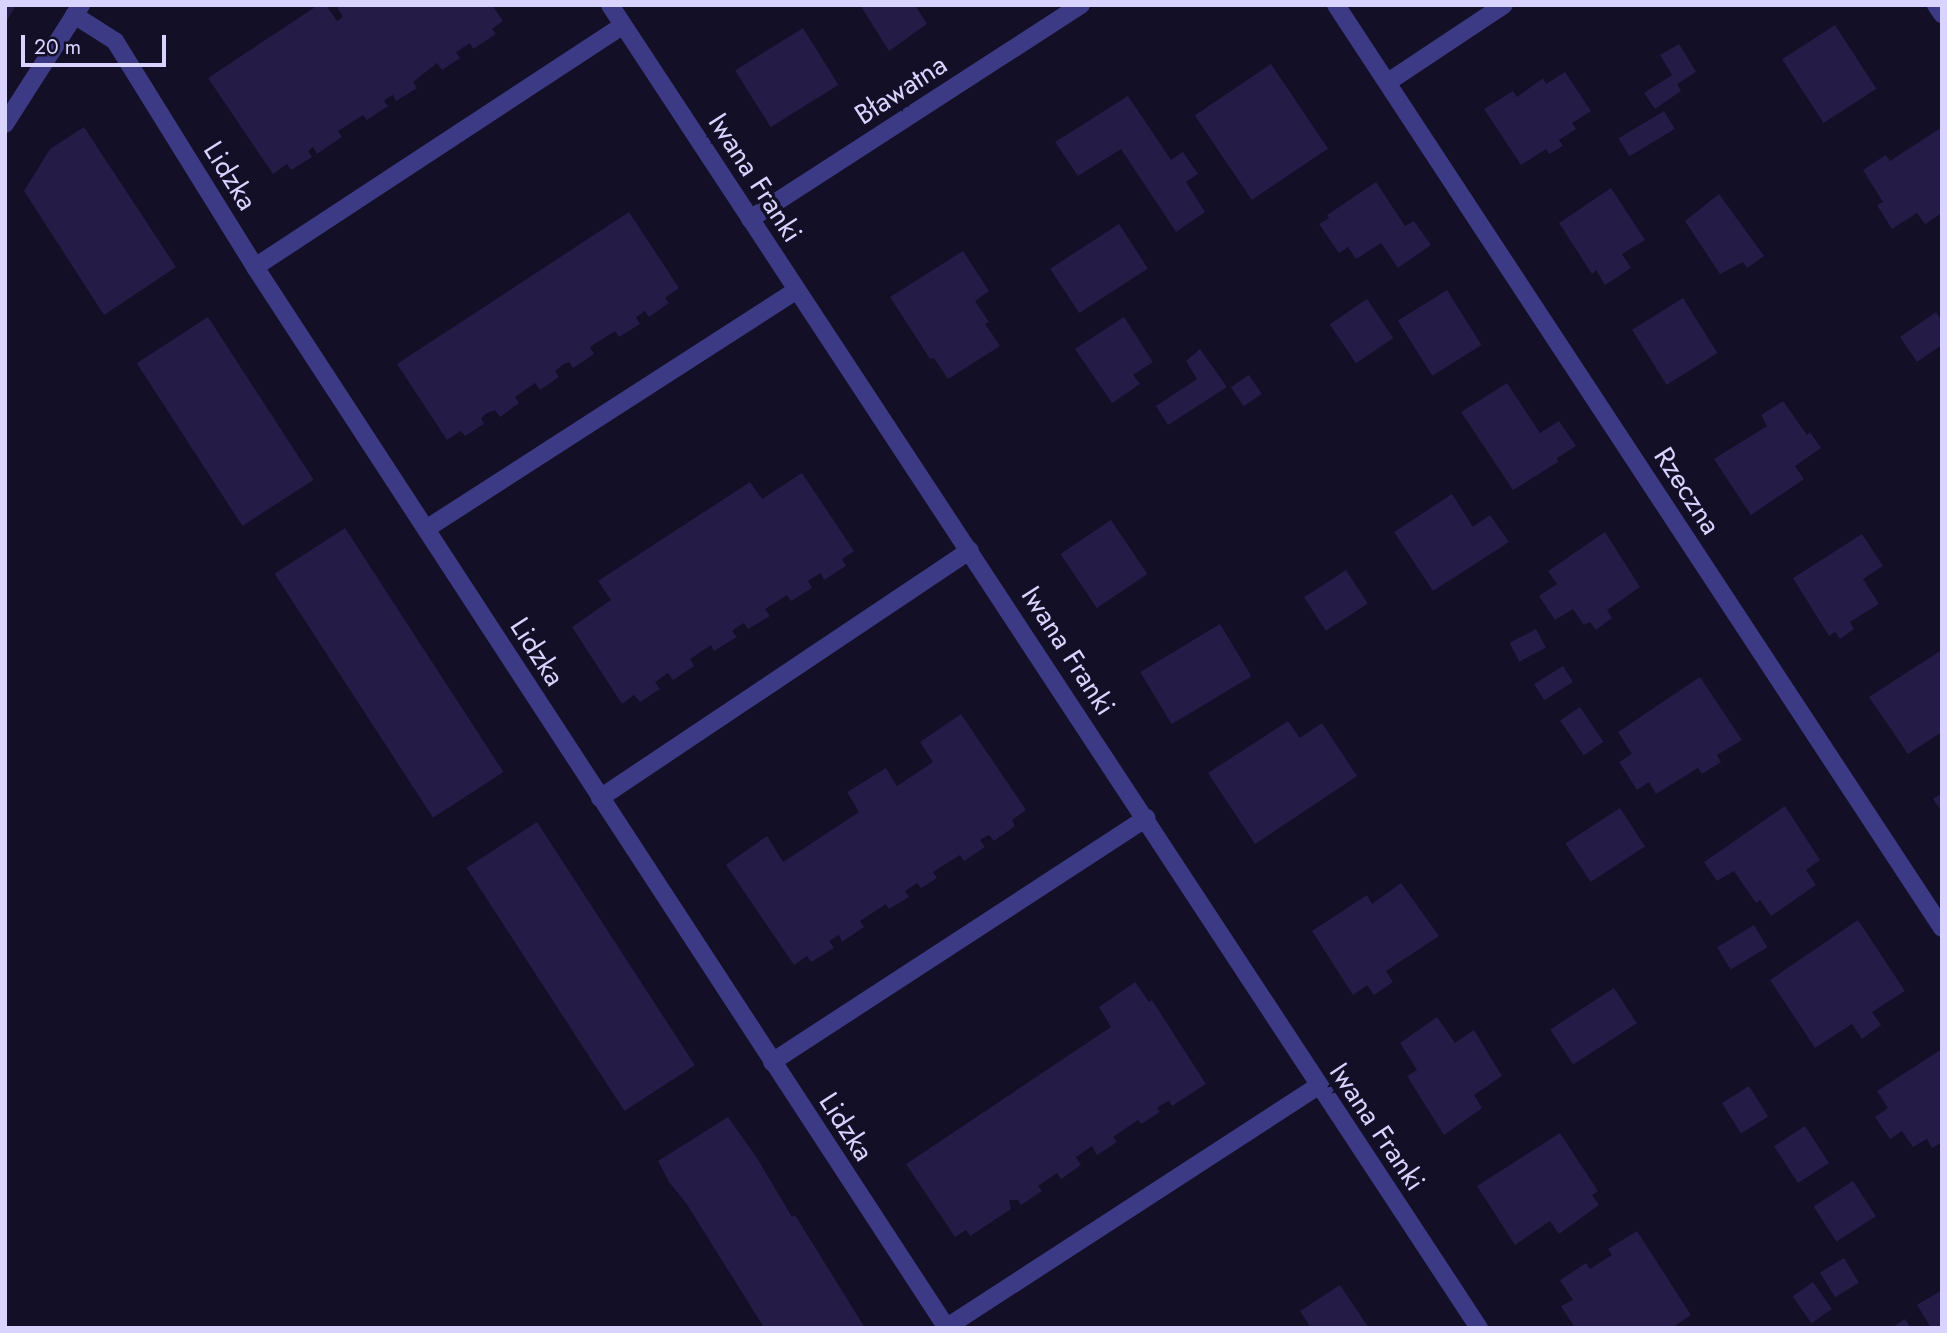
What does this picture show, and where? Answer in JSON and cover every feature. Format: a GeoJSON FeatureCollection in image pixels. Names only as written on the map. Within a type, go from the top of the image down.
{"type":"FeatureCollection","features":[{"type":"Feature","properties":{"kind":"street","name":"Iwana Franki"},"geometry":{"type":"LineString","coordinates":[[610,5],[1479,1328]]}},
{"type":"Feature","properties":{"kind":"street","name":"Bławatna"},"geometry":{"type":"LineString","coordinates":[[750,219],[1081,5]]}},
{"type":"Feature","properties":{"kind":"street"},"geometry":{"type":"LineString","coordinates":[[1336,5],[1388,82],[1504,5]]}},
{"type":"Feature","properties":{"kind":"street"},"geometry":{"type":"LineString","coordinates":[[1936,5],[1942,14]]}},
{"type":"Feature","properties":{"kind":"street"},"geometry":{"type":"LineString","coordinates":[[5,124],[78,10]]}},
{"type":"Feature","properties":{"kind":"street","name":"Lidzka"},"geometry":{"type":"LineString","coordinates":[[78,10],[116,41],[255,267],[947,1327]]}},
{"type":"Feature","properties":{"kind":"street"},"geometry":{"type":"LineString","coordinates":[[255,267],[623,25]]}},
{"type":"Feature","properties":{"kind":"street","name":"Rzeczna"},"geometry":{"type":"LineString","coordinates":[[1388,82],[1942,928]]}},
{"type":"Feature","properties":{"kind":"street"},"geometry":{"type":"LineString","coordinates":[[426,529],[797,290]]}},
{"type":"Feature","properties":{"kind":"street"},"geometry":{"type":"LineString","coordinates":[[600,798],[970,550]]}},
{"type":"Feature","properties":{"kind":"street"},"geometry":{"type":"LineString","coordinates":[[772,1062],[1146,818]]}},
{"type":"Feature","properties":{"kind":"street"},"geometry":{"type":"LineString","coordinates":[[947,1327],[1318,1086]]}},
{"type":"Feature","properties":{"kind":"building"},"geometry":{"type":"Polygon","coordinates":[[[5,5],[16,5],[5,24],[5,5]]]}},
{"type":"Feature","properties":{"kind":"building"},"geometry":{"type":"Polygon","coordinates":[[[318,5],[326,5],[337,21],[343,17],[336,5],[492,5],[503,21],[492,29],[496,34],[473,49],[470,43],[456,52],[460,58],[442,70],[437,63],[413,82],[417,88],[396,101],[393,95],[387,98],[384,101],[388,106],[367,120],[363,115],[338,131],[342,137],[317,154],[313,147],[308,151],[312,157],[291,170],[287,164],[273,174],[208,78],[318,5]]]}},
{"type":"Feature","properties":{"kind":"building"},"geometry":{"type":"Polygon","coordinates":[[[860,5],[915,5],[927,24],[889,51],[860,5]]]}},
{"type":"Feature","properties":{"kind":"building"},"geometry":{"type":"Polygon","coordinates":[[[1835,25],[1876,89],[1824,123],[1782,59],[1835,25]]]}},
{"type":"Feature","properties":{"kind":"building"},"geometry":{"type":"Polygon","coordinates":[[[803,28],[839,85],[771,127],[735,70],[803,28]]]}},
{"type":"Feature","properties":{"kind":"building"},"geometry":{"type":"Polygon","coordinates":[[[1679,44],[1696,72],[1677,84],[1681,91],[1655,109],[1644,93],[1672,75],[1660,55],[1679,44]]]}},
{"type":"Feature","properties":{"kind":"building"},"geometry":{"type":"Polygon","coordinates":[[[1271,64],[1328,149],[1252,200],[1195,115],[1271,64]]]}},
{"type":"Feature","properties":{"kind":"building"},"geometry":{"type":"Polygon","coordinates":[[[1565,72],[1591,111],[1572,123],[1576,129],[1559,140],[1563,146],[1549,154],[1546,149],[1521,165],[1484,109],[1513,91],[1517,97],[1543,78],[1546,84],[1565,72]]]}},
{"type":"Feature","properties":{"kind":"building"},"geometry":{"type":"Polygon","coordinates":[[[1128,96],[1171,160],[1183,152],[1198,174],[1186,182],[1205,212],[1176,232],[1121,149],[1078,176],[1055,142],[1128,96]]]}},
{"type":"Feature","properties":{"kind":"building"},"geometry":{"type":"Polygon","coordinates":[[[1664,111],[1675,129],[1629,156],[1619,138],[1664,111]]]}},
{"type":"Feature","properties":{"kind":"building"},"geometry":{"type":"Polygon","coordinates":[[[84,127],[176,267],[104,315],[24,191],[50,149],[84,127]]]}},
{"type":"Feature","properties":{"kind":"building"},"geometry":{"type":"Polygon","coordinates":[[[1942,127],[1942,213],[1925,224],[1917,213],[1892,229],[1877,205],[1883,202],[1863,170],[1886,155],[1890,161],[1942,127]]]}},
{"type":"Feature","properties":{"kind":"building"},"geometry":{"type":"Polygon","coordinates":[[[1376,182],[1405,226],[1414,221],[1431,245],[1398,268],[1381,243],[1356,259],[1348,247],[1339,253],[1319,224],[1329,218],[1327,215],[1376,182]]]}},
{"type":"Feature","properties":{"kind":"building"},"geometry":{"type":"Polygon","coordinates":[[[1611,188],[1645,240],[1622,254],[1631,268],[1605,285],[1596,270],[1592,274],[1559,223],[1611,188]]]}},
{"type":"Feature","properties":{"kind":"building"},"geometry":{"type":"Polygon","coordinates":[[[1719,194],[1764,256],[1747,268],[1743,262],[1720,274],[1685,221],[1719,194]]]}},
{"type":"Feature","properties":{"kind":"building"},"geometry":{"type":"Polygon","coordinates":[[[629,212],[679,288],[665,298],[669,303],[649,317],[645,311],[636,317],[640,324],[619,337],[615,331],[590,347],[594,354],[573,368],[569,362],[564,364],[555,371],[559,377],[540,390],[535,383],[515,397],[519,403],[500,417],[495,410],[487,413],[481,418],[484,424],[465,436],[461,431],[447,440],[397,364],[629,212]]]}},
{"type":"Feature","properties":{"kind":"building"},"geometry":{"type":"Polygon","coordinates":[[[1119,224],[1148,268],[1079,313],[1050,269],[1119,224]]]}},
{"type":"Feature","properties":{"kind":"building"},"geometry":{"type":"Polygon","coordinates":[[[963,251],[989,291],[975,301],[989,322],[985,324],[1000,346],[948,379],[934,358],[930,359],[890,297],[963,251]]]}},
{"type":"Feature","properties":{"kind":"building"},"geometry":{"type":"Polygon","coordinates":[[[1447,290],[1481,345],[1432,376],[1398,321],[1447,290]]]}},
{"type":"Feature","properties":{"kind":"building"},"geometry":{"type":"Polygon","coordinates":[[[1683,298],[1717,353],[1667,385],[1632,330],[1683,298]]]}},
{"type":"Feature","properties":{"kind":"building"},"geometry":{"type":"Polygon","coordinates":[[[1367,299],[1393,338],[1356,363],[1330,324],[1367,299]]]}},
{"type":"Feature","properties":{"kind":"building"},"geometry":{"type":"Polygon","coordinates":[[[1936,312],[1942,321],[1942,345],[1917,362],[1900,337],[1936,312]]]}},
{"type":"Feature","properties":{"kind":"building"},"geometry":{"type":"Polygon","coordinates":[[[208,317],[314,480],[242,526],[137,363],[208,317]]]}},
{"type":"Feature","properties":{"kind":"building"},"geometry":{"type":"Polygon","coordinates":[[[1124,317],[1153,362],[1133,375],[1140,384],[1112,403],[1075,349],[1124,317]]]}},
{"type":"Feature","properties":{"kind":"building"},"geometry":{"type":"Polygon","coordinates":[[[1200,349],[1227,387],[1168,425],[1156,406],[1197,379],[1186,361],[1200,349]]]}},
{"type":"Feature","properties":{"kind":"building"},"geometry":{"type":"Polygon","coordinates":[[[1249,375],[1262,394],[1244,406],[1231,387],[1249,375]]]}},
{"type":"Feature","properties":{"kind":"building"},"geometry":{"type":"Polygon","coordinates":[[[1507,383],[1540,433],[1559,421],[1576,446],[1557,458],[1558,462],[1513,490],[1461,412],[1507,383]]]}},
{"type":"Feature","properties":{"kind":"building"},"geometry":{"type":"Polygon","coordinates":[[[1783,401],[1807,435],[1810,432],[1821,448],[1795,466],[1804,479],[1751,515],[1714,459],[1767,426],[1761,415],[1783,401]]]}},
{"type":"Feature","properties":{"kind":"building"},"geometry":{"type":"Polygon","coordinates":[[[802,473],[854,551],[842,559],[846,566],[824,580],[821,573],[814,577],[808,581],[812,588],[791,601],[787,595],[765,609],[770,616],[748,629],[744,623],[737,627],[732,631],[737,637],[714,651],[711,645],[690,659],[694,666],[673,680],[668,673],[655,682],[660,689],[640,702],[634,695],[622,704],[572,627],[611,600],[598,581],[750,482],[762,499],[802,473]]]}},
{"type":"Feature","properties":{"kind":"building"},"geometry":{"type":"Polygon","coordinates":[[[1452,494],[1473,527],[1490,515],[1509,542],[1433,591],[1394,532],[1452,494]]]}},
{"type":"Feature","properties":{"kind":"building"},"geometry":{"type":"Polygon","coordinates":[[[1111,520],[1147,574],[1097,608],[1060,554],[1111,520]]]}},
{"type":"Feature","properties":{"kind":"building"},"geometry":{"type":"Polygon","coordinates":[[[345,528],[503,772],[433,818],[275,574],[345,528]]]}},
{"type":"Feature","properties":{"kind":"building"},"geometry":{"type":"Polygon","coordinates":[[[1605,532],[1640,587],[1607,610],[1612,618],[1596,630],[1590,622],[1584,625],[1573,609],[1555,620],[1539,596],[1557,584],[1548,571],[1605,532]]]}},
{"type":"Feature","properties":{"kind":"building"},"geometry":{"type":"Polygon","coordinates":[[[1862,534],[1883,566],[1863,579],[1879,604],[1850,622],[1854,629],[1840,639],[1835,632],[1829,636],[1793,578],[1862,534]]]}},
{"type":"Feature","properties":{"kind":"building"},"geometry":{"type":"Polygon","coordinates":[[[1346,570],[1368,604],[1326,631],[1304,597],[1346,570]]]}},
{"type":"Feature","properties":{"kind":"building"},"geometry":{"type":"Polygon","coordinates":[[[1220,624],[1251,676],[1172,724],[1140,672],[1220,624]]]}},
{"type":"Feature","properties":{"kind":"building"},"geometry":{"type":"Polygon","coordinates":[[[1536,629],[1546,648],[1519,662],[1510,643],[1536,629]]]}},
{"type":"Feature","properties":{"kind":"building"},"geometry":{"type":"Polygon","coordinates":[[[1940,651],[1942,732],[1908,754],[1869,697],[1940,651]]]}},
{"type":"Feature","properties":{"kind":"building"},"geometry":{"type":"Polygon","coordinates":[[[1563,666],[1573,682],[1544,700],[1534,684],[1563,666]]]}},
{"type":"Feature","properties":{"kind":"building"},"geometry":{"type":"Polygon","coordinates":[[[1700,677],[1742,740],[1717,755],[1721,762],[1702,774],[1698,768],[1656,794],[1649,782],[1637,790],[1619,762],[1632,754],[1618,732],[1700,677]]]}},
{"type":"Feature","properties":{"kind":"building"},"geometry":{"type":"Polygon","coordinates":[[[1580,707],[1603,742],[1584,755],[1560,720],[1580,707]]]}},
{"type":"Feature","properties":{"kind":"building"},"geometry":{"type":"Polygon","coordinates":[[[961,714],[1026,810],[1012,820],[1015,826],[994,841],[989,835],[980,840],[985,847],[964,861],[960,855],[933,872],[937,878],[921,888],[917,883],[905,891],[909,897],[889,909],[886,904],[860,921],[864,927],[842,942],[839,935],[829,941],[834,948],[811,962],[807,956],[794,965],[726,865],[767,836],[783,862],[859,812],[847,792],[886,768],[897,786],[933,762],[920,742],[961,714]]]}},
{"type":"Feature","properties":{"kind":"building"},"geometry":{"type":"Polygon","coordinates":[[[1288,721],[1300,738],[1322,723],[1357,776],[1255,844],[1208,773],[1288,721]]]}},
{"type":"Feature","properties":{"kind":"building"},"geometry":{"type":"Polygon","coordinates":[[[1942,793],[1942,812],[1933,799],[1942,793]]]}},
{"type":"Feature","properties":{"kind":"building"},"geometry":{"type":"Polygon","coordinates":[[[1785,806],[1820,860],[1806,870],[1816,885],[1771,916],[1760,900],[1756,903],[1734,871],[1717,881],[1704,862],[1785,806]]]}},
{"type":"Feature","properties":{"kind":"building"},"geometry":{"type":"Polygon","coordinates":[[[1620,808],[1645,847],[1591,882],[1565,843],[1620,808]]]}},
{"type":"Feature","properties":{"kind":"building"},"geometry":{"type":"Polygon","coordinates":[[[537,822],[695,1065],[624,1111],[467,868],[537,822]]]}},
{"type":"Feature","properties":{"kind":"building"},"geometry":{"type":"Polygon","coordinates":[[[1401,883],[1439,936],[1386,971],[1393,982],[1374,995],[1367,985],[1353,995],[1312,931],[1367,895],[1372,904],[1401,883]]]}},
{"type":"Feature","properties":{"kind":"building"},"geometry":{"type":"Polygon","coordinates":[[[1858,920],[1905,991],[1872,1012],[1881,1025],[1862,1039],[1852,1024],[1815,1048],[1770,980],[1858,920]]]}},
{"type":"Feature","properties":{"kind":"building"},"geometry":{"type":"Polygon","coordinates":[[[1754,925],[1767,947],[1731,969],[1717,947],[1754,925]]]}},
{"type":"Feature","properties":{"kind":"building"},"geometry":{"type":"Polygon","coordinates":[[[1135,982],[1149,1002],[1152,1000],[1206,1084],[1172,1106],[1169,1101],[1163,1104],[1157,1108],[1160,1112],[1141,1124],[1138,1120],[1113,1137],[1117,1142],[1097,1155],[1092,1146],[1076,1157],[1081,1165],[1061,1179],[1057,1173],[1048,1179],[1038,1186],[1042,1191],[1021,1205],[1018,1200],[1009,1200],[1011,1209],[970,1236],[966,1230],[955,1237],[906,1164],[1111,1027],[1099,1007],[1135,982]]]}},
{"type":"Feature","properties":{"kind":"building"},"geometry":{"type":"Polygon","coordinates":[[[1614,988],[1637,1023],[1573,1065],[1550,1029],[1614,988]]]}},
{"type":"Feature","properties":{"kind":"building"},"geometry":{"type":"Polygon","coordinates":[[[1437,1017],[1455,1043],[1474,1030],[1502,1076],[1474,1095],[1482,1108],[1444,1135],[1407,1076],[1417,1070],[1400,1043],[1437,1017]]]}},
{"type":"Feature","properties":{"kind":"building"},"geometry":{"type":"Polygon","coordinates":[[[1942,1049],[1942,1142],[1932,1148],[1927,1139],[1913,1147],[1902,1131],[1890,1139],[1875,1117],[1888,1108],[1877,1091],[1942,1049]]]}},
{"type":"Feature","properties":{"kind":"building"},"geometry":{"type":"Polygon","coordinates":[[[1749,1086],[1768,1117],[1741,1133],[1722,1103],[1749,1086]]]}},
{"type":"Feature","properties":{"kind":"building"},"geometry":{"type":"Polygon","coordinates":[[[728,1117],[757,1158],[792,1217],[795,1215],[865,1328],[763,1326],[686,1203],[669,1182],[658,1161],[728,1117]]]}},
{"type":"Feature","properties":{"kind":"building"},"geometry":{"type":"Polygon","coordinates":[[[1805,1126],[1829,1163],[1798,1183],[1774,1146],[1805,1126]]]}},
{"type":"Feature","properties":{"kind":"building"},"geometry":{"type":"Polygon","coordinates":[[[1560,1133],[1598,1191],[1592,1195],[1599,1205],[1559,1234],[1550,1221],[1515,1245],[1477,1186],[1560,1133]]]}},
{"type":"Feature","properties":{"kind":"building"},"geometry":{"type":"Polygon","coordinates":[[[1853,1181],[1876,1216],[1836,1242],[1814,1207],[1853,1181]]]}},
{"type":"Feature","properties":{"kind":"building"},"geometry":{"type":"Polygon","coordinates":[[[1637,1231],[1691,1315],[1672,1328],[1575,1328],[1561,1306],[1573,1300],[1560,1280],[1586,1263],[1590,1269],[1612,1255],[1608,1249],[1637,1231]]]}},
{"type":"Feature","properties":{"kind":"building"},"geometry":{"type":"Polygon","coordinates":[[[1844,1258],[1859,1283],[1835,1297],[1820,1272],[1844,1258]]]}},
{"type":"Feature","properties":{"kind":"building"},"geometry":{"type":"Polygon","coordinates":[[[1813,1282],[1832,1309],[1811,1323],[1793,1296],[1813,1282]]]}},
{"type":"Feature","properties":{"kind":"building"},"geometry":{"type":"Polygon","coordinates":[[[1340,1285],[1369,1328],[1311,1328],[1300,1311],[1340,1285]]]}},
{"type":"Feature","properties":{"kind":"building"},"geometry":{"type":"Polygon","coordinates":[[[1942,1290],[1942,1328],[1931,1328],[1917,1305],[1942,1290]]]}},
{"type":"Feature","properties":{"kind":"building"},"geometry":{"type":"Polygon","coordinates":[[[1905,1319],[1911,1328],[1891,1328],[1905,1319]]]}}]}
